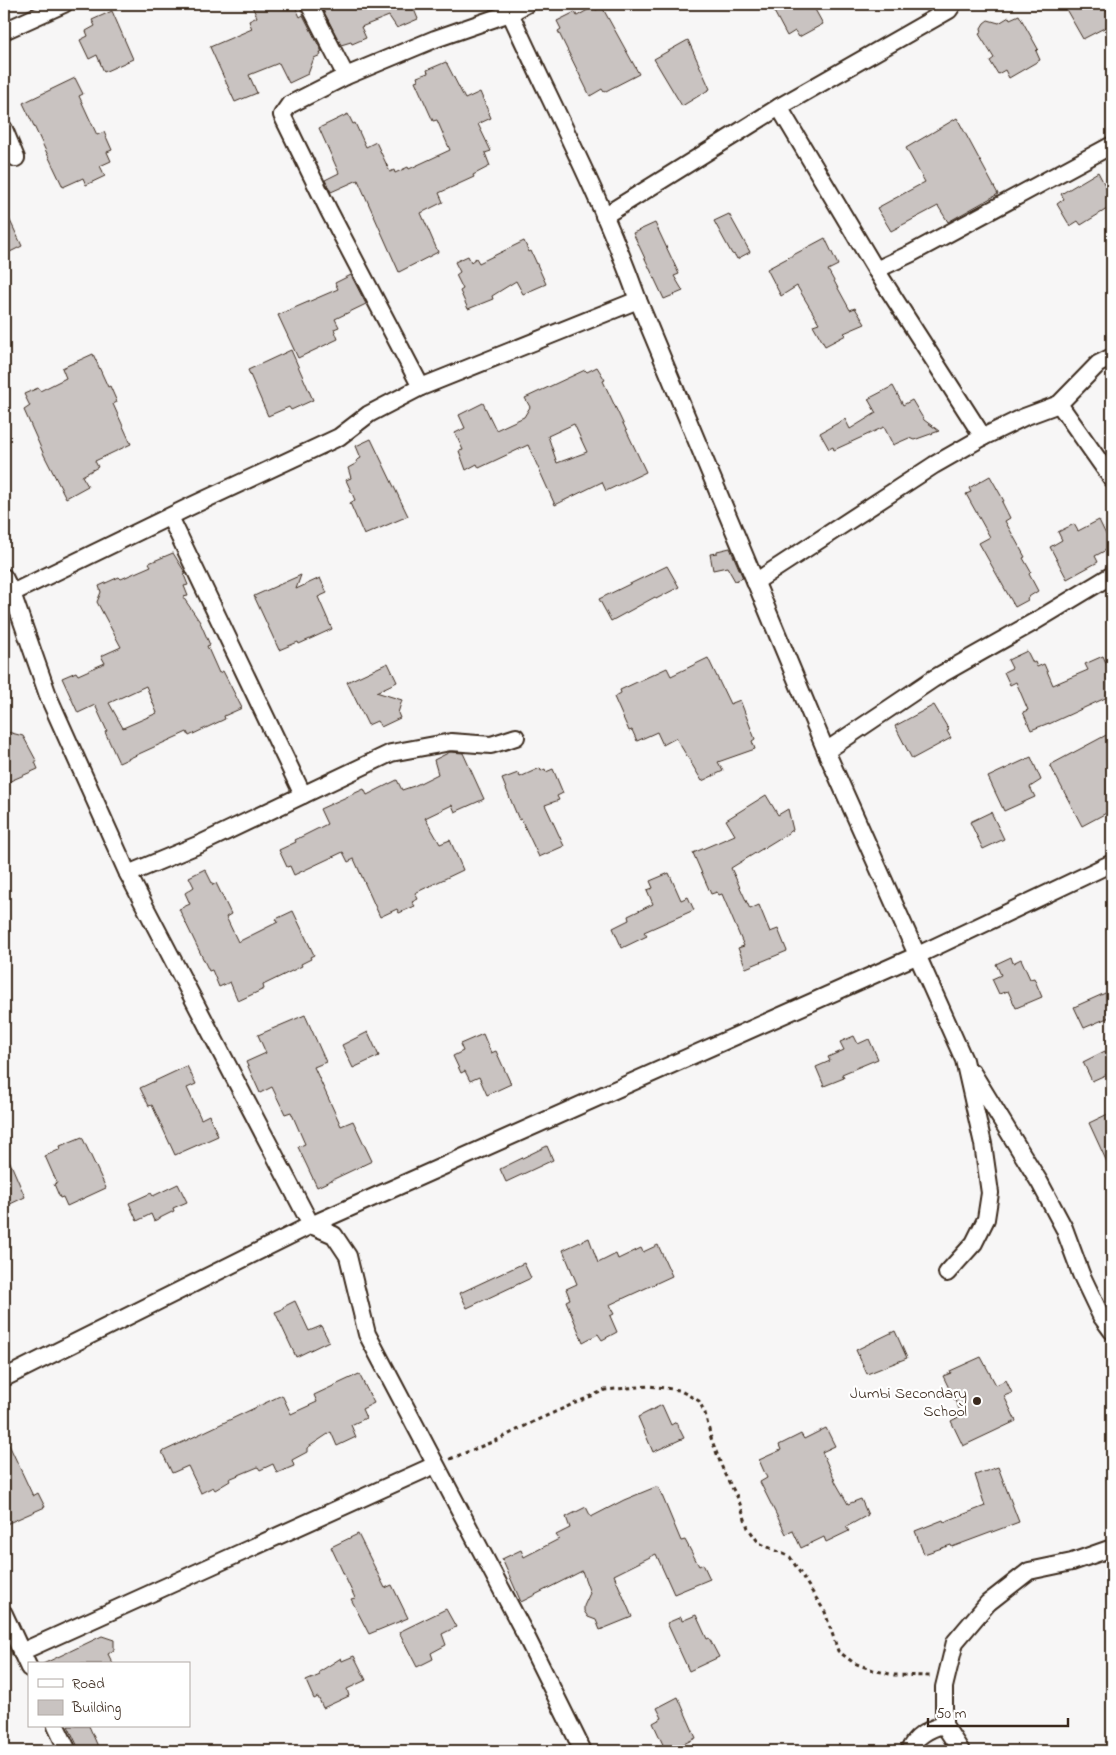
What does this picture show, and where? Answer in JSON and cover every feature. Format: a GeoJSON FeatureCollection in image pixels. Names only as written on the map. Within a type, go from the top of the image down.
{"type":"FeatureCollection","features":[{"type":"Feature","properties":{"kind":"street"},"geometry":{"type":"LineString","coordinates":[[4,32],[64,4]]}},
{"type":"Feature","properties":{"kind":"street"},"geometry":{"type":"LineString","coordinates":[[309,4],[346,76]]}},
{"type":"Feature","properties":{"kind":"street"},"geometry":{"type":"LineString","coordinates":[[422,387],[329,211],[282,114],[290,105],[346,76],[508,8],[527,4]]}},
{"type":"Feature","properties":{"kind":"street"},"geometry":{"type":"LineString","coordinates":[[604,216],[779,107],[950,10],[953,4]]}},
{"type":"Feature","properties":{"kind":"street"},"geometry":{"type":"LineString","coordinates":[[508,8],[626,266],[638,300],[826,752],[964,1060],[1040,1183],[1060,1220],[1100,1316],[1112,1331]]}},
{"type":"Feature","properties":{"kind":"street"},"geometry":{"type":"LineString","coordinates":[[779,107],[876,270],[983,438]]}},
{"type":"Feature","properties":{"kind":"street"},"geometry":{"type":"LineString","coordinates":[[4,129],[16,158]]}},
{"type":"Feature","properties":{"kind":"street"},"geometry":{"type":"LineString","coordinates":[[876,270],[912,253],[1112,145]]}},
{"type":"Feature","properties":{"kind":"street"},"geometry":{"type":"LineString","coordinates":[[12,593],[339,438],[369,414],[422,387],[638,300]]}},
{"type":"Feature","properties":{"kind":"street"},"geometry":{"type":"LineString","coordinates":[[755,582],[934,465],[983,438],[1058,404],[1098,364],[1112,357]]}},
{"type":"Feature","properties":{"kind":"street"},"geometry":{"type":"LineString","coordinates":[[1058,404],[1112,479]]}},
{"type":"Feature","properties":{"kind":"street"},"geometry":{"type":"LineString","coordinates":[[170,518],[303,795]]}},
{"type":"Feature","properties":{"kind":"street"},"geometry":{"type":"LineString","coordinates":[[826,752],[933,679],[1112,575]]}},
{"type":"Feature","properties":{"kind":"street"},"geometry":{"type":"LineString","coordinates":[[4,577],[12,593],[49,698],[128,874],[311,1225],[334,1235],[348,1256],[366,1334],[525,1634],[583,1751]]}},
{"type":"Feature","properties":{"kind":"street"},"geometry":{"type":"LineString","coordinates":[[128,874],[200,844],[391,753],[451,742],[491,745],[516,737]]}},
{"type":"Feature","properties":{"kind":"street"},"geometry":{"type":"LineString","coordinates":[[4,1378],[311,1225],[918,955],[1112,863]]}},
{"type":"Feature","properties":{"kind":"street"},"geometry":{"type":"LineString","coordinates":[[948,1273],[974,1242],[986,1219],[990,1193],[983,1144],[964,1060]]}},
{"type":"Feature","properties":{"kind":"street"},"geometry":{"type":"LineString","coordinates":[[21,1652],[435,1465]]}},
{"type":"Feature","properties":{"kind":"street"},"geometry":{"type":"LineString","coordinates":[[962,1751],[944,1725],[944,1687],[955,1642],[988,1603],[1029,1571],[1072,1562],[1112,1548]]}},
{"type":"Feature","properties":{"kind":"street"},"geometry":{"type":"LineString","coordinates":[[4,1614],[28,1666]]}},
{"type":"Feature","properties":{"kind":"street"},"geometry":{"type":"LineString","coordinates":[[909,1751],[911,1746],[930,1728],[944,1725]]}},
{"type":"Feature","properties":{"kind":"street"},"geometry":{"type":"LineString","coordinates":[[57,1728],[68,1751]]}},
{"type":"Feature","properties":{"kind":"path"},"geometry":{"type":"LineString","coordinates":[[435,1465],[497,1440],[605,1390],[650,1386],[680,1390],[699,1402],[705,1413],[710,1438],[725,1475],[738,1498],[748,1528],[759,1543],[790,1557],[825,1612],[838,1651],[854,1663],[894,1675],[914,1677],[947,1675]]}},
{"type":"Feature","properties":{"kind":"building"},"geometry":{"type":"Polygon","coordinates":[[[251,4],[294,4],[300,17],[303,15],[322,52],[320,52],[321,55],[314,58],[308,74],[289,83],[279,63],[249,75],[257,93],[235,102],[210,47],[252,29],[249,21],[257,17],[251,4]]]}},
{"type":"Feature","properties":{"kind":"building"},"geometry":{"type":"Polygon","coordinates":[[[325,4],[418,4],[413,7],[418,19],[397,28],[389,16],[361,27],[366,38],[352,44],[351,42],[341,45],[321,6],[325,4]]]}},
{"type":"Feature","properties":{"kind":"building"},"geometry":{"type":"Polygon","coordinates":[[[770,4],[812,4],[823,24],[799,37],[795,31],[787,36],[770,4]]]}},
{"type":"Feature","properties":{"kind":"building"},"geometry":{"type":"Polygon","coordinates":[[[1063,4],[1103,4],[1112,19],[1112,24],[1083,39],[1063,4]]]}},
{"type":"Feature","properties":{"kind":"building"},"geometry":{"type":"Polygon","coordinates":[[[593,7],[596,10],[602,7],[639,74],[604,92],[602,89],[590,96],[558,31],[561,29],[557,21],[575,12],[577,16],[593,7]]]}},
{"type":"Feature","properties":{"kind":"building"},"geometry":{"type":"Polygon","coordinates":[[[112,11],[133,59],[104,72],[97,55],[89,59],[80,40],[88,36],[86,31],[95,26],[92,20],[112,11]]]}},
{"type":"Feature","properties":{"kind":"building"},"geometry":{"type":"Polygon","coordinates":[[[1019,15],[1038,49],[1036,51],[1040,60],[1009,78],[1005,70],[998,74],[990,61],[994,58],[979,34],[982,32],[981,28],[984,23],[988,20],[999,23],[1009,17],[1010,19],[1019,15]]]}},
{"type":"Feature","properties":{"kind":"building"},"geometry":{"type":"Polygon","coordinates":[[[688,40],[710,89],[682,106],[654,59],[688,40]]]}},
{"type":"Feature","properties":{"kind":"building"},"geometry":{"type":"Polygon","coordinates":[[[446,62],[465,99],[480,92],[491,118],[478,124],[491,151],[485,153],[490,166],[473,175],[474,177],[439,193],[443,202],[421,213],[438,252],[399,272],[358,180],[331,192],[325,180],[339,173],[319,128],[348,114],[353,124],[355,123],[366,147],[376,142],[390,172],[394,170],[395,173],[408,167],[409,169],[450,150],[437,120],[433,121],[415,81],[418,80],[417,77],[428,73],[427,70],[446,62]]]}},
{"type":"Feature","properties":{"kind":"building"},"geometry":{"type":"Polygon","coordinates":[[[75,78],[83,94],[79,96],[97,135],[104,132],[112,150],[107,152],[111,161],[100,166],[105,176],[86,185],[83,178],[63,187],[23,103],[75,78]]]}},
{"type":"Feature","properties":{"kind":"building"},"geometry":{"type":"Polygon","coordinates":[[[957,118],[998,194],[948,222],[938,206],[891,231],[877,208],[925,182],[906,148],[957,118]]]}},
{"type":"Feature","properties":{"kind":"building"},"geometry":{"type":"Polygon","coordinates":[[[1098,172],[1112,199],[1112,206],[1081,225],[1078,221],[1070,226],[1057,204],[1064,199],[1061,194],[1098,172]]]}},
{"type":"Feature","properties":{"kind":"building"},"geometry":{"type":"Polygon","coordinates":[[[4,208],[22,246],[4,255],[4,208]]]}},
{"type":"Feature","properties":{"kind":"building"},"geometry":{"type":"Polygon","coordinates":[[[729,214],[750,252],[737,259],[732,254],[714,221],[729,214]]]}},
{"type":"Feature","properties":{"kind":"building"},"geometry":{"type":"Polygon","coordinates":[[[655,223],[679,274],[674,276],[683,291],[664,299],[633,233],[655,223]]]}},
{"type":"Feature","properties":{"kind":"building"},"geometry":{"type":"Polygon","coordinates":[[[825,238],[838,265],[828,270],[850,310],[855,308],[865,324],[844,333],[846,335],[825,346],[813,325],[819,323],[797,286],[781,296],[767,269],[825,238]]]}},
{"type":"Feature","properties":{"kind":"building"},"geometry":{"type":"Polygon","coordinates":[[[524,241],[529,252],[531,251],[546,284],[523,294],[516,281],[492,296],[493,299],[468,309],[460,291],[463,289],[456,275],[460,272],[455,262],[468,256],[471,262],[476,258],[479,263],[524,241]]]}},
{"type":"Feature","properties":{"kind":"building"},"geometry":{"type":"Polygon","coordinates":[[[351,275],[366,304],[335,319],[339,327],[334,329],[338,339],[298,358],[278,315],[338,289],[335,283],[351,275]]]}},
{"type":"Feature","properties":{"kind":"building"},"geometry":{"type":"Polygon","coordinates":[[[291,350],[313,400],[291,410],[289,407],[268,416],[248,370],[291,350]]]}},
{"type":"Feature","properties":{"kind":"building"},"geometry":{"type":"Polygon","coordinates":[[[93,354],[117,402],[113,404],[131,444],[95,461],[98,467],[82,476],[88,486],[66,498],[24,410],[30,406],[24,394],[38,388],[40,391],[66,378],[62,368],[93,354]]]}},
{"type":"Feature","properties":{"kind":"building"},"geometry":{"type":"Polygon","coordinates":[[[597,367],[605,380],[603,381],[646,472],[606,491],[602,482],[555,505],[528,445],[479,468],[477,464],[466,470],[459,451],[463,450],[455,433],[465,428],[459,415],[483,403],[496,430],[524,417],[530,407],[525,398],[585,370],[587,372],[597,367]],[[574,424],[548,436],[557,463],[587,452],[574,424]]]}},
{"type":"Feature","properties":{"kind":"building"},"geometry":{"type":"Polygon","coordinates":[[[893,386],[903,405],[912,400],[924,420],[939,431],[914,440],[909,438],[893,445],[884,427],[834,450],[833,447],[829,449],[820,433],[845,419],[850,429],[876,413],[868,399],[893,386]]]}},
{"type":"Feature","properties":{"kind":"building"},"geometry":{"type":"Polygon","coordinates":[[[371,439],[408,516],[364,535],[350,503],[355,500],[346,480],[351,478],[348,468],[357,463],[356,461],[361,458],[356,446],[371,439]]]}},
{"type":"Feature","properties":{"kind":"building"},"geometry":{"type":"Polygon","coordinates":[[[990,476],[1004,501],[1002,502],[1010,518],[1005,521],[1025,557],[1023,558],[1031,572],[1029,574],[1038,591],[1027,598],[1028,600],[1015,607],[979,543],[990,537],[966,494],[971,492],[969,488],[990,476]]]}},
{"type":"Feature","properties":{"kind":"building"},"geometry":{"type":"Polygon","coordinates":[[[1099,520],[1112,547],[1095,556],[1098,562],[1067,579],[1050,547],[1062,540],[1058,532],[1074,524],[1078,531],[1099,520]]]}},
{"type":"Feature","properties":{"kind":"building"},"geometry":{"type":"Polygon","coordinates":[[[730,548],[743,578],[735,581],[727,567],[713,570],[710,554],[730,548]]]}},
{"type":"Feature","properties":{"kind":"building"},"geometry":{"type":"Polygon","coordinates":[[[173,553],[186,574],[184,575],[188,585],[184,586],[188,596],[183,597],[200,622],[210,645],[207,646],[219,673],[223,671],[242,708],[224,716],[225,719],[189,736],[187,732],[119,763],[95,705],[78,713],[62,678],[76,672],[78,675],[105,663],[101,656],[121,647],[97,602],[101,592],[99,586],[151,566],[149,563],[173,553]],[[146,686],[109,703],[123,728],[157,713],[146,686]]]}},
{"type":"Feature","properties":{"kind":"building"},"geometry":{"type":"Polygon","coordinates":[[[667,566],[679,587],[656,599],[655,597],[611,621],[599,599],[667,566]]]}},
{"type":"Feature","properties":{"kind":"building"},"geometry":{"type":"Polygon","coordinates":[[[301,575],[296,589],[320,578],[327,593],[318,597],[332,629],[299,644],[298,642],[279,650],[254,596],[301,575]]]}},
{"type":"Feature","properties":{"kind":"building"},"geometry":{"type":"Polygon","coordinates":[[[1027,651],[1037,667],[1044,664],[1053,685],[1088,670],[1085,664],[1103,656],[1112,676],[1112,695],[1049,724],[1031,730],[1023,712],[1028,710],[1016,682],[1010,685],[1004,672],[1012,668],[1008,660],[1027,651]]]}},
{"type":"Feature","properties":{"kind":"building"},"geometry":{"type":"Polygon","coordinates":[[[708,658],[730,704],[740,700],[755,739],[752,741],[755,749],[718,762],[723,771],[702,781],[676,738],[663,745],[657,732],[637,741],[632,730],[629,731],[614,697],[621,693],[620,690],[667,668],[671,676],[708,658]]]}},
{"type":"Feature","properties":{"kind":"building"},"geometry":{"type":"Polygon","coordinates":[[[388,663],[397,682],[376,692],[402,700],[398,713],[400,718],[381,727],[377,721],[368,725],[347,682],[388,663]]]}},
{"type":"Feature","properties":{"kind":"building"},"geometry":{"type":"Polygon","coordinates":[[[934,705],[949,730],[947,731],[951,738],[912,759],[895,726],[934,705]]]}},
{"type":"Feature","properties":{"kind":"building"},"geometry":{"type":"Polygon","coordinates":[[[4,731],[23,736],[37,762],[35,762],[38,769],[8,782],[4,773],[4,731]]]}},
{"type":"Feature","properties":{"kind":"building"},"geometry":{"type":"Polygon","coordinates":[[[1112,732],[1112,810],[1082,826],[1050,765],[1112,732]]]}},
{"type":"Feature","properties":{"kind":"building"},"geometry":{"type":"Polygon","coordinates":[[[450,752],[463,753],[484,799],[455,812],[452,805],[425,818],[440,844],[450,840],[463,870],[415,893],[418,899],[412,902],[415,906],[399,913],[397,909],[380,917],[354,859],[348,862],[343,852],[294,875],[290,866],[287,867],[279,850],[327,824],[320,809],[364,789],[367,795],[397,780],[402,790],[414,786],[438,774],[434,760],[450,752]]]}},
{"type":"Feature","properties":{"kind":"building"},"geometry":{"type":"Polygon","coordinates":[[[1031,757],[1041,780],[1030,787],[1035,797],[1004,811],[988,777],[1031,757]]]}},
{"type":"Feature","properties":{"kind":"building"},"geometry":{"type":"Polygon","coordinates":[[[540,768],[541,771],[545,769],[546,772],[553,769],[563,793],[557,796],[559,800],[545,805],[564,846],[539,857],[521,819],[519,820],[502,779],[518,773],[520,777],[540,768]]]}},
{"type":"Feature","properties":{"kind":"building"},"geometry":{"type":"Polygon","coordinates":[[[766,795],[778,815],[788,809],[793,830],[731,868],[750,909],[759,905],[770,932],[778,929],[787,951],[746,968],[738,948],[744,946],[722,894],[719,895],[717,892],[711,894],[693,853],[735,835],[726,820],[766,795]]]}},
{"type":"Feature","properties":{"kind":"building"},"geometry":{"type":"Polygon","coordinates":[[[991,812],[1004,839],[983,849],[970,822],[991,812]]]}},
{"type":"Feature","properties":{"kind":"building"},"geometry":{"type":"Polygon","coordinates":[[[205,869],[213,885],[216,883],[231,914],[226,917],[238,942],[278,922],[276,919],[293,911],[314,955],[310,957],[311,959],[301,964],[302,966],[263,985],[264,989],[238,1001],[230,982],[219,987],[212,970],[209,971],[179,909],[190,904],[185,893],[194,887],[189,877],[205,869]]]}},
{"type":"Feature","properties":{"kind":"building"},"geometry":{"type":"Polygon","coordinates":[[[669,873],[681,900],[688,897],[694,910],[644,932],[647,936],[622,948],[613,928],[629,920],[628,916],[653,904],[647,890],[653,888],[650,881],[669,873]]]}},
{"type":"Feature","properties":{"kind":"building"},"geometry":{"type":"Polygon","coordinates":[[[1011,957],[1013,963],[1021,959],[1030,979],[1034,978],[1042,997],[1016,1008],[1008,991],[999,994],[992,979],[1001,975],[996,964],[1011,957]]]}},
{"type":"Feature","properties":{"kind":"building"},"geometry":{"type":"Polygon","coordinates":[[[1112,990],[1112,1016],[1084,1028],[1074,1007],[1112,990]]]}},
{"type":"Feature","properties":{"kind":"building"},"geometry":{"type":"Polygon","coordinates":[[[305,1015],[326,1062],[314,1067],[341,1126],[353,1121],[372,1161],[317,1187],[298,1147],[305,1144],[291,1112],[285,1114],[272,1087],[260,1093],[246,1062],[266,1053],[258,1035],[305,1015]]]}},
{"type":"Feature","properties":{"kind":"building"},"geometry":{"type":"Polygon","coordinates":[[[368,1032],[379,1056],[353,1068],[342,1045],[368,1032]]]}},
{"type":"Feature","properties":{"kind":"building"},"geometry":{"type":"Polygon","coordinates":[[[483,1034],[491,1053],[496,1051],[511,1084],[487,1095],[479,1077],[470,1081],[465,1071],[461,1073],[453,1056],[463,1051],[460,1044],[483,1034]]]}},
{"type":"Feature","properties":{"kind":"building"},"geometry":{"type":"Polygon","coordinates":[[[854,1036],[858,1044],[869,1039],[878,1059],[842,1074],[844,1078],[824,1086],[816,1067],[830,1061],[828,1057],[844,1050],[840,1042],[854,1036]]]}},
{"type":"Feature","properties":{"kind":"building"},"geometry":{"type":"Polygon","coordinates":[[[1105,1051],[1112,1066],[1112,1072],[1092,1081],[1083,1062],[1105,1051]]]}},
{"type":"Feature","properties":{"kind":"building"},"geometry":{"type":"Polygon","coordinates":[[[187,1066],[196,1084],[187,1088],[201,1119],[209,1115],[218,1136],[175,1155],[152,1105],[149,1106],[140,1088],[187,1066]]]}},
{"type":"Feature","properties":{"kind":"building"},"geometry":{"type":"Polygon","coordinates":[[[1112,1112],[1112,1173],[1089,1123],[1112,1112]]]}},
{"type":"Feature","properties":{"kind":"building"},"geometry":{"type":"Polygon","coordinates":[[[82,1137],[106,1188],[67,1206],[63,1197],[60,1198],[54,1184],[57,1183],[45,1156],[61,1149],[60,1146],[82,1137]]]}},
{"type":"Feature","properties":{"kind":"building"},"geometry":{"type":"Polygon","coordinates":[[[547,1146],[553,1160],[506,1182],[500,1169],[547,1146]]]}},
{"type":"Feature","properties":{"kind":"building"},"geometry":{"type":"Polygon","coordinates":[[[4,1148],[25,1197],[4,1207],[4,1148]]]}},
{"type":"Feature","properties":{"kind":"building"},"geometry":{"type":"Polygon","coordinates":[[[178,1184],[187,1202],[173,1208],[174,1211],[154,1221],[151,1214],[137,1221],[129,1203],[151,1193],[153,1196],[178,1184]]]}},
{"type":"Feature","properties":{"kind":"building"},"geometry":{"type":"Polygon","coordinates":[[[589,1238],[598,1263],[616,1254],[618,1259],[641,1248],[643,1252],[658,1245],[672,1276],[609,1305],[614,1314],[610,1316],[617,1332],[602,1340],[598,1334],[583,1342],[566,1301],[570,1299],[566,1289],[577,1284],[563,1250],[589,1238]]]}},
{"type":"Feature","properties":{"kind":"building"},"geometry":{"type":"Polygon","coordinates":[[[524,1263],[531,1278],[467,1308],[460,1293],[524,1263]]]}},
{"type":"Feature","properties":{"kind":"building"},"geometry":{"type":"Polygon","coordinates":[[[295,1301],[309,1331],[321,1326],[329,1341],[296,1357],[275,1312],[295,1301]]]}},
{"type":"Feature","properties":{"kind":"building"},"geometry":{"type":"Polygon","coordinates":[[[895,1331],[907,1358],[867,1374],[856,1350],[895,1331]]]}},
{"type":"Feature","properties":{"kind":"building"},"geometry":{"type":"Polygon","coordinates":[[[981,1357],[996,1385],[1006,1380],[1012,1393],[1004,1396],[1016,1421],[963,1446],[951,1421],[962,1415],[943,1376],[981,1357]]]}},
{"type":"Feature","properties":{"kind":"building"},"geometry":{"type":"Polygon","coordinates":[[[359,1374],[374,1403],[362,1409],[366,1418],[351,1425],[356,1437],[337,1446],[331,1432],[307,1448],[307,1452],[292,1460],[294,1466],[277,1473],[273,1464],[260,1470],[258,1467],[229,1479],[230,1481],[215,1490],[213,1487],[201,1493],[188,1466],[172,1473],[162,1452],[282,1395],[291,1414],[317,1402],[314,1395],[359,1374]]]}},
{"type":"Feature","properties":{"kind":"building"},"geometry":{"type":"Polygon","coordinates":[[[662,1405],[671,1425],[676,1422],[684,1438],[653,1452],[638,1417],[662,1405]]]}},
{"type":"Feature","properties":{"kind":"building"},"geometry":{"type":"Polygon","coordinates":[[[826,1428],[835,1446],[822,1452],[836,1483],[848,1504],[861,1499],[868,1515],[846,1527],[849,1531],[826,1542],[824,1537],[801,1548],[793,1531],[786,1534],[760,1482],[767,1478],[759,1460],[781,1450],[779,1445],[801,1434],[804,1439],[826,1428]]]}},
{"type":"Feature","properties":{"kind":"building"},"geometry":{"type":"Polygon","coordinates":[[[4,1434],[33,1496],[38,1493],[45,1507],[4,1525],[4,1434]]]}},
{"type":"Feature","properties":{"kind":"building"},"geometry":{"type":"Polygon","coordinates":[[[998,1467],[1019,1522],[952,1547],[951,1545],[924,1554],[915,1531],[985,1506],[975,1475],[998,1467]]]}},
{"type":"Feature","properties":{"kind":"building"},"geometry":{"type":"Polygon","coordinates":[[[658,1486],[681,1541],[685,1540],[699,1566],[703,1564],[710,1579],[674,1594],[656,1554],[614,1575],[632,1617],[600,1630],[596,1620],[588,1617],[584,1611],[584,1606],[590,1593],[582,1571],[521,1602],[502,1559],[521,1550],[524,1557],[559,1539],[556,1535],[570,1528],[566,1517],[586,1507],[591,1517],[624,1500],[658,1486]]]}},
{"type":"Feature","properties":{"kind":"building"},"geometry":{"type":"Polygon","coordinates":[[[358,1534],[385,1588],[392,1585],[408,1618],[369,1634],[351,1599],[355,1598],[331,1547],[358,1534]]]}},
{"type":"Feature","properties":{"kind":"building"},"geometry":{"type":"Polygon","coordinates":[[[446,1609],[456,1627],[442,1634],[446,1645],[431,1653],[433,1659],[417,1667],[399,1632],[446,1609]]]}},
{"type":"Feature","properties":{"kind":"building"},"geometry":{"type":"Polygon","coordinates":[[[696,1615],[707,1639],[709,1638],[719,1657],[689,1671],[667,1623],[681,1617],[682,1621],[696,1615]]]}},
{"type":"Feature","properties":{"kind":"building"},"geometry":{"type":"Polygon","coordinates":[[[102,1636],[114,1640],[114,1650],[108,1654],[112,1662],[47,1662],[102,1636]]]}},
{"type":"Feature","properties":{"kind":"building"},"geometry":{"type":"Polygon","coordinates":[[[354,1656],[366,1680],[347,1689],[349,1696],[323,1708],[318,1697],[314,1699],[306,1681],[320,1675],[319,1672],[341,1658],[342,1661],[354,1656]]]}},
{"type":"Feature","properties":{"kind":"building"},"geometry":{"type":"Polygon","coordinates":[[[678,1697],[696,1738],[666,1751],[653,1723],[662,1718],[657,1708],[678,1697]]]}},
{"type":"Feature","properties":{"kind":"building"},"geometry":{"type":"Polygon","coordinates":[[[69,1728],[90,1728],[100,1751],[80,1751],[69,1728]]]}},
{"type":"Feature","properties":{"kind":"place","name":"Jumbi Secondary School"},"geometry":{"type":"Point","coordinates":[977,1401]}}]}
